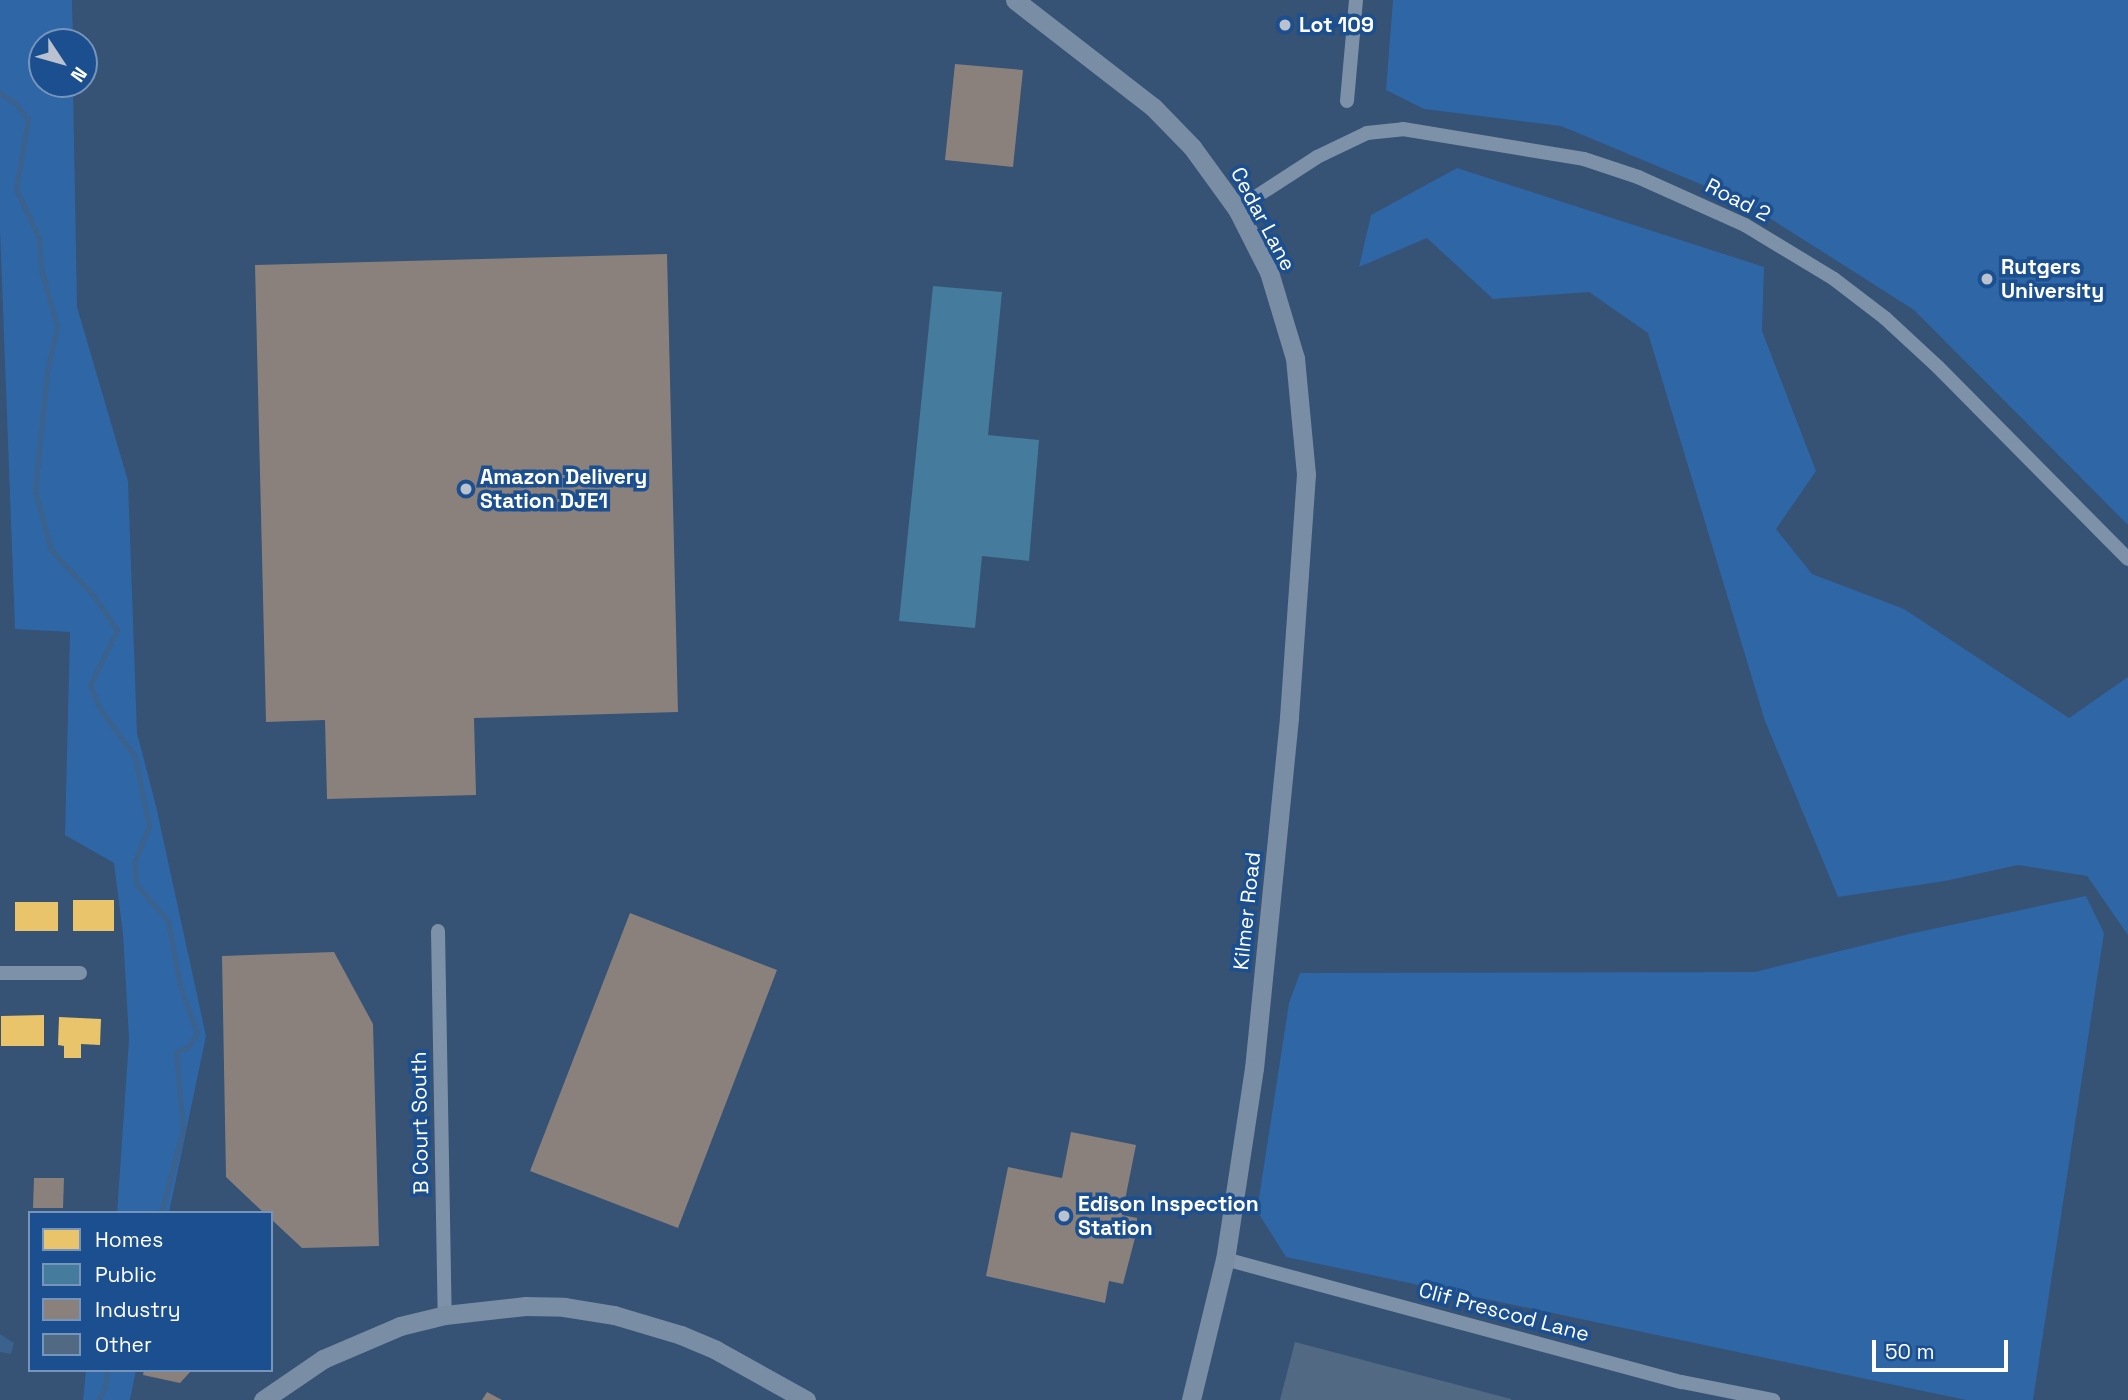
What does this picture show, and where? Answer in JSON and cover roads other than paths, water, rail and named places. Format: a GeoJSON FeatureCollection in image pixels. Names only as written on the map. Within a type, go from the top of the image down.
{"type":"FeatureCollection","features":[{"type":"Feature","properties":{"kind":"street","name":"Cedar Lane"},"geometry":{"type":"LineString","coordinates":[[1014,0],[1153,107],[1192,147],[1237,209],[1269,272],[1287,323],[1296,358],[1303,421]]}},
{"type":"Feature","properties":{"kind":"street"},"geometry":{"type":"LineString","coordinates":[[1347,101],[1356,0]]}},
{"type":"Feature","properties":{"kind":"street","name":"Road 2"},"geometry":{"type":"LineString","coordinates":[[1237,209],[1317,157],[1367,132],[1403,129],[1584,159],[1638,177],[1745,225],[1833,279],[1885,318],[1938,367],[2128,559]]}},
{"type":"Feature","properties":{"kind":"street","name":"Kilmer Road"},"geometry":{"type":"LineString","coordinates":[[1191,1400],[1225,1259],[1254,1068],[1289,718],[1305,488],[1303,421]]}},
{"type":"Feature","properties":{"kind":"street","name":"B Court South"},"geometry":{"type":"LineString","coordinates":[[438,932],[445,1315]]}},
{"type":"Feature","properties":{"kind":"street"},"geometry":{"type":"LineString","coordinates":[[0,973],[80,973]]}},
{"type":"Feature","properties":{"kind":"street","name":"Clif Prescod Lane"},"geometry":{"type":"LineString","coordinates":[[1225,1259],[1682,1382],[1773,1400]]}},
{"type":"Feature","properties":{"kind":"street"},"geometry":{"type":"LineString","coordinates":[[263,1400],[323,1359],[400,1326],[445,1315],[525,1306],[564,1307],[614,1315],[681,1335],[716,1350],[806,1400]]}},
{"type":"Feature","properties":{"kind":"waterway"},"geometry":{"type":"LineString","coordinates":[[0,93],[15,103],[28,119],[16,189],[39,238],[41,269],[57,326],[47,372],[35,490],[51,550],[94,596],[117,630],[90,685],[99,707],[135,757],[149,826],[135,860],[136,884],[168,921],[180,986],[197,1033],[188,1047],[176,1052],[183,1129],[162,1211]]}},
{"type":"Feature","properties":{"kind":"waterway"},"geometry":{"type":"LineString","coordinates":[[98,1400],[105,1388],[107,1372]]}},
{"type":"Feature","properties":{"kind":"place","name":"Lot 109"},"geometry":{"type":"Point","coordinates":[1285,25]}},
{"type":"Feature","properties":{"kind":"place","name":"Rutgers University"},"geometry":{"type":"Point","coordinates":[1987,279]}},
{"type":"Feature","properties":{"kind":"place","name":"Amazon Delivery Station DJE1"},"geometry":{"type":"Point","coordinates":[466,489]}},
{"type":"Feature","properties":{"kind":"place","name":"Edison Inspection Station"},"geometry":{"type":"Point","coordinates":[1064,1216]}}]}
